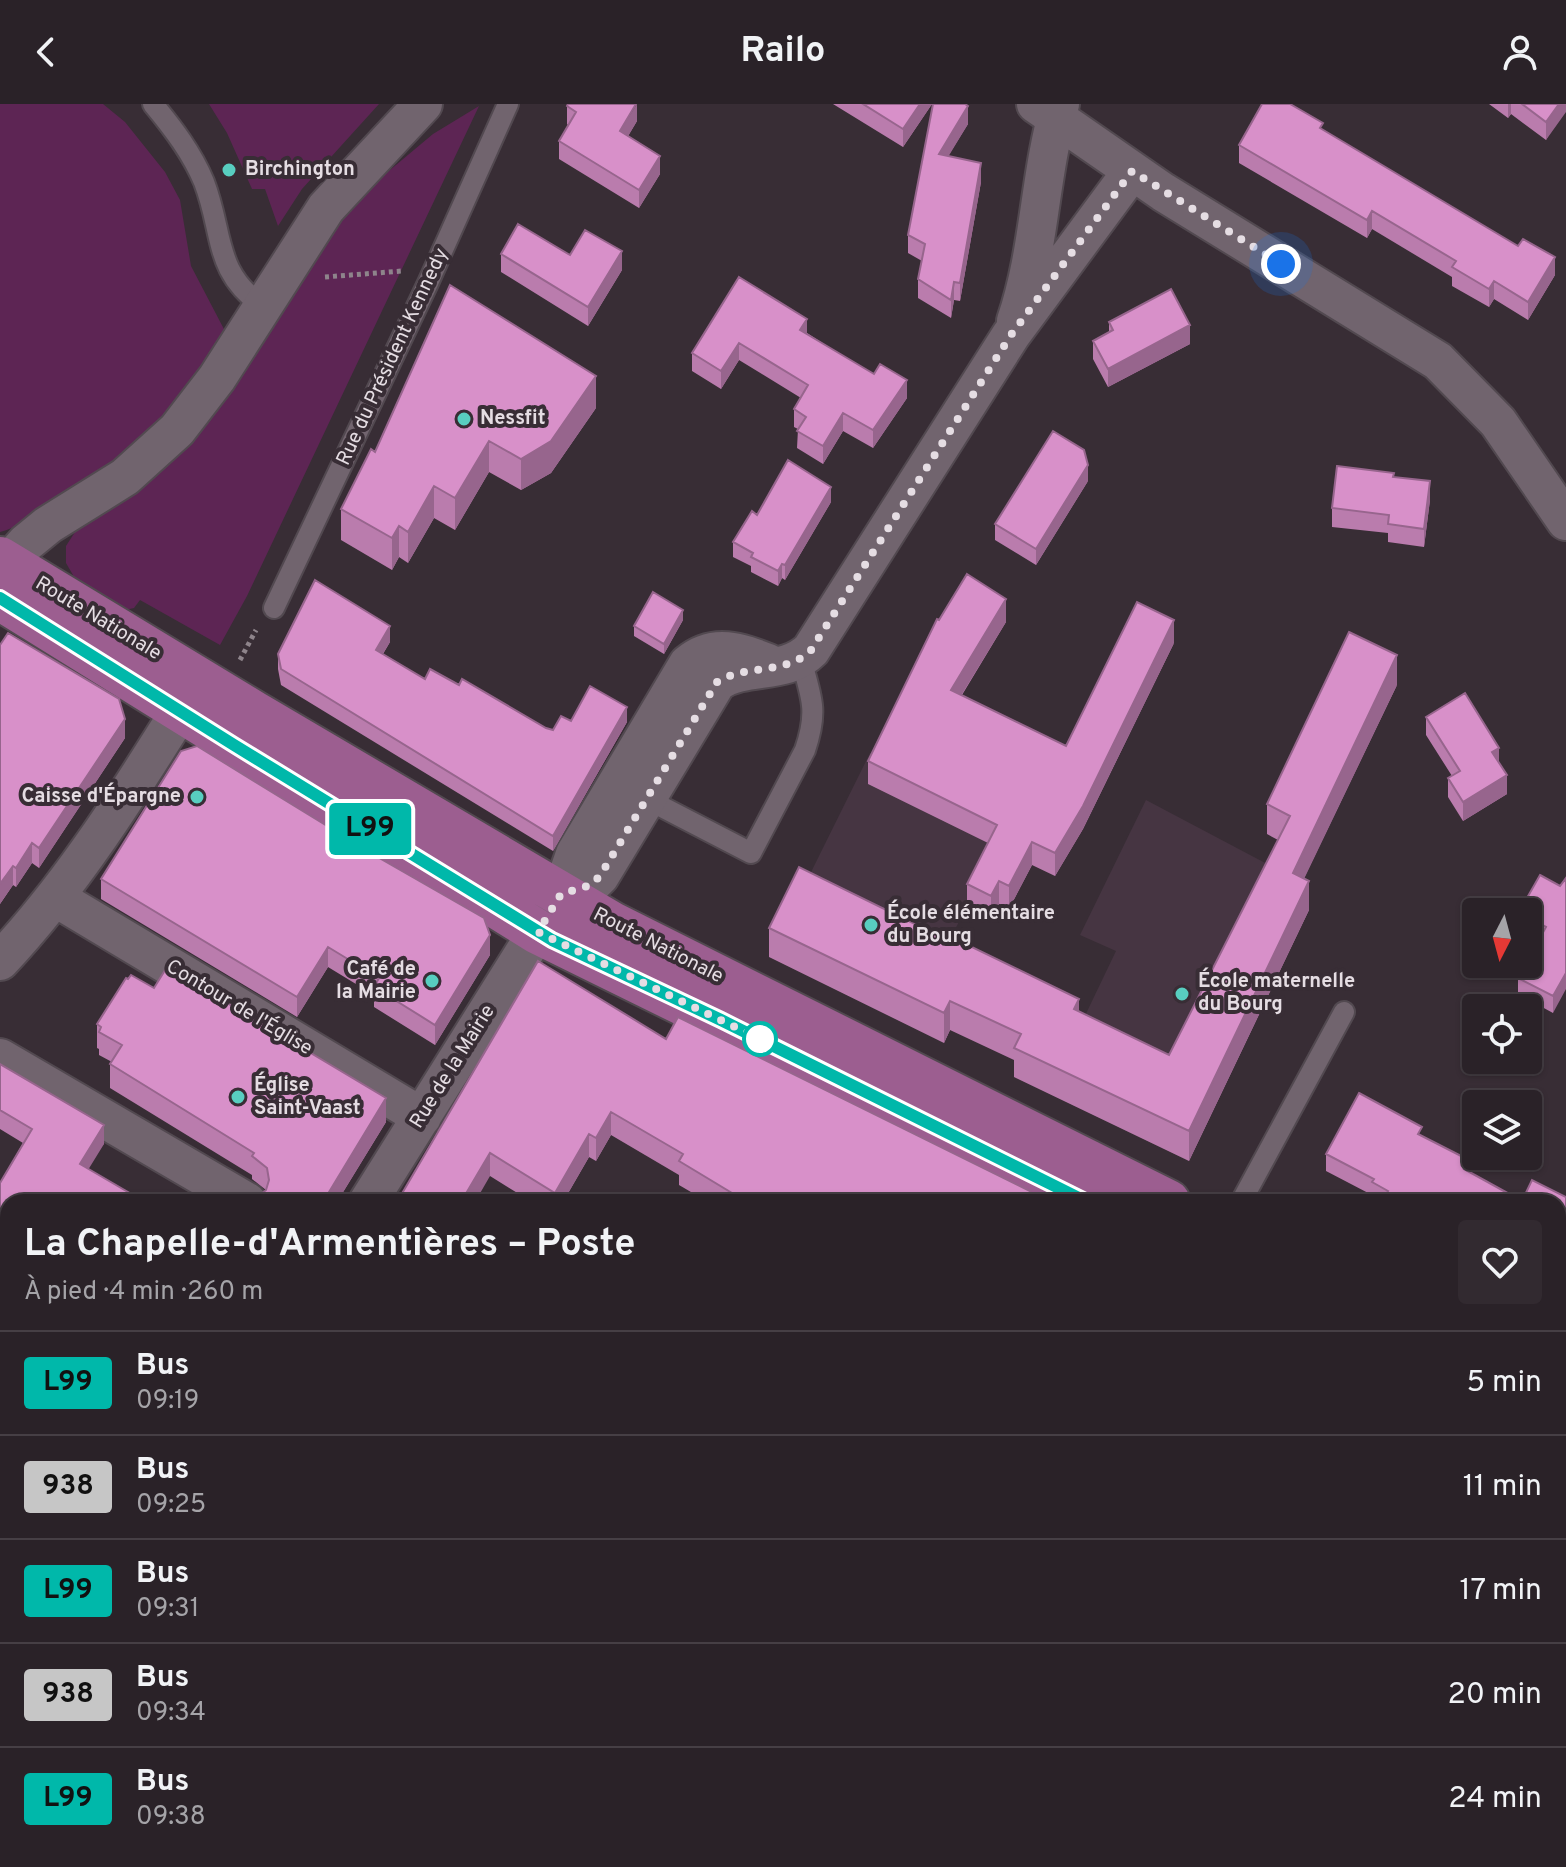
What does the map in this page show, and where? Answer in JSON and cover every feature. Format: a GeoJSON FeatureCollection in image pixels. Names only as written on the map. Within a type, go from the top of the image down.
{"type":"FeatureCollection","features":[{"type":"Feature","properties":{"kind":"main road","name":"Route Nationale"},"geometry":{"type":"LineString","coordinates":[[2,573],[190,696],[538,932],[1071,1194]]}},
{"type":"Feature","properties":{"kind":"main road","name":"Route Nationale"},"geometry":{"type":"LineString","coordinates":[[190,696],[561,894],[639,939],[1152,1194]]}},
{"type":"Feature","properties":{"kind":"street"},"geometry":{"type":"LineString","coordinates":[[2,573],[48,525],[125,477],[177,430],[217,378],[326,208],[423,104]]}},
{"type":"Feature","properties":{"kind":"street"},"geometry":{"type":"LineString","coordinates":[[1051,108],[1132,171],[1438,361],[1498,422],[1566,521]]}},
{"type":"Feature","properties":{"kind":"street"},"geometry":{"type":"LineString","coordinates":[[1011,335],[1026,284],[1051,108]]}},
{"type":"Feature","properties":{"kind":"street"},"geometry":{"type":"LineString","coordinates":[[790,664],[820,638],[1011,335],[1132,171]]}},
{"type":"Feature","properties":{"kind":"street","name":"Rue de la Mairie"},"geometry":{"type":"LineString","coordinates":[[373,1194],[561,894],[575,854],[632,791],[688,664],[709,651],[735,651],[790,664]]}},
{"type":"Feature","properties":{"kind":"street"},"geometry":{"type":"LineString","coordinates":[[0,961],[56,898],[190,696]]}},
{"type":"Feature","properties":{"kind":"street","name":"Contour de l'Église"},"geometry":{"type":"LineString","coordinates":[[56,898],[422,1117]]}},
{"type":"Feature","properties":{"kind":"street"},"geometry":{"type":"LineString","coordinates":[[0,1058],[233,1194]]}},
{"type":"Feature","properties":{"kind":"lane"},"geometry":{"type":"LineString","coordinates":[[153,104],[178,135],[203,179],[232,278],[247,295],[264,307]]}},
{"type":"Feature","properties":{"kind":"lane","name":"Rue du Président Kennedy"},"geometry":{"type":"LineString","coordinates":[[274,608],[428,283],[508,104]]}},
{"type":"Feature","properties":{"kind":"lane"},"geometry":{"type":"LineString","coordinates":[[632,791],[751,853],[810,735],[814,704],[790,664]]}},
{"type":"Feature","properties":{"kind":"lane"},"geometry":{"type":"LineString","coordinates":[[1245,1194],[1344,1012]]}},
{"type":"Feature","properties":{"kind":"path"},"geometry":{"type":"LineString","coordinates":[[294,258],[328,278],[399,269],[428,283]]}},
{"type":"Feature","properties":{"kind":"shaded area"},"geometry":{"type":"Polygon","coordinates":[[[0,104],[103,104],[125,122],[165,172],[180,200],[191,266],[226,333],[163,416],[126,450],[79,486],[46,503],[14,527],[0,532],[0,104]]]}},
{"type":"Feature","properties":{"kind":"shaded area"},"geometry":{"type":"Polygon","coordinates":[[[209,104],[379,104],[302,189],[278,226],[265,189],[252,189],[227,133],[209,104]]]}},
{"type":"Feature","properties":{"kind":"shaded area"},"geometry":{"type":"Polygon","coordinates":[[[479,106],[247,596],[220,645],[140,600],[134,608],[116,612],[80,587],[66,563],[66,546],[75,532],[128,499],[171,462],[215,414],[342,220],[384,175],[433,134],[479,106]]]}},
{"type":"Feature","properties":{"kind":"shaded area","name":"École élémentaire du Bourg"},"geometry":{"type":"Polygon","coordinates":[[[870,753],[881,755],[1000,849],[937,964],[769,957],[870,753]]]}},
{"type":"Feature","properties":{"kind":"shaded area","name":"École maternelle du Bourg"},"geometry":{"type":"Polygon","coordinates":[[[1146,800],[1269,865],[1189,1161],[1048,1093],[1116,951],[1080,935],[1146,800]]]}},
{"type":"Feature","properties":{"kind":"building"},"geometry":{"type":"Polygon","coordinates":[[[568,104],[636,104],[620,131],[660,156],[639,190],[559,141],[576,112],[568,104]]]}},
{"type":"Feature","properties":{"kind":"building"},"geometry":{"type":"Polygon","coordinates":[[[863,104],[920,104],[903,129],[863,104]]]}},
{"type":"Feature","properties":{"kind":"building"},"geometry":{"type":"Polygon","coordinates":[[[933,104],[968,106],[939,154],[981,163],[960,283],[954,282],[951,300],[918,279],[925,244],[908,235],[933,104]]]}},
{"type":"Feature","properties":{"kind":"building"},"geometry":{"type":"Polygon","coordinates":[[[1262,104],[1290,104],[1323,123],[1320,128],[1518,246],[1523,239],[1555,257],[1528,302],[1494,281],[1489,289],[1452,267],[1456,261],[1372,211],[1367,220],[1239,145],[1262,104]]]}},
{"type":"Feature","properties":{"kind":"building"},"geometry":{"type":"Polygon","coordinates":[[[1522,104],[1559,104],[1546,122],[1522,104]]]}},
{"type":"Feature","properties":{"kind":"building"},"geometry":{"type":"Polygon","coordinates":[[[518,224],[570,255],[585,230],[622,251],[588,307],[501,254],[518,224]]]}},
{"type":"Feature","properties":{"kind":"building"},"geometry":{"type":"Polygon","coordinates":[[[739,277],[807,319],[800,330],[874,374],[880,364],[907,380],[873,430],[843,413],[823,446],[797,431],[806,417],[794,409],[808,385],[739,343],[721,371],[692,353],[739,277]]]}},
{"type":"Feature","properties":{"kind":"building"},"geometry":{"type":"Polygon","coordinates":[[[450,285],[596,376],[551,441],[521,459],[489,441],[455,498],[434,486],[408,532],[399,526],[392,538],[341,509],[371,449],[375,452],[450,285]]]}},
{"type":"Feature","properties":{"kind":"building"},"geometry":{"type":"Polygon","coordinates":[[[1171,289],[1190,325],[1108,369],[1093,341],[1113,330],[1109,322],[1171,289]]]}},
{"type":"Feature","properties":{"kind":"building"},"geometry":{"type":"Polygon","coordinates":[[[1053,431],[1084,450],[1088,465],[1036,549],[995,524],[1053,431]]]}},
{"type":"Feature","properties":{"kind":"building"},"geometry":{"type":"Polygon","coordinates":[[[788,460],[831,487],[785,565],[782,564],[778,571],[751,557],[753,553],[733,542],[752,511],[757,515],[788,460]]]}},
{"type":"Feature","properties":{"kind":"building"},"geometry":{"type":"Polygon","coordinates":[[[1337,466],[1430,481],[1424,529],[1388,524],[1389,515],[1332,508],[1337,466]]]}},
{"type":"Feature","properties":{"kind":"building"},"geometry":{"type":"Polygon","coordinates":[[[967,574],[1006,599],[951,690],[1066,746],[1137,602],[1174,620],[1083,806],[1055,853],[1032,842],[1009,886],[999,881],[991,896],[967,884],[997,825],[868,761],[937,619],[967,574]]]}},
{"type":"Feature","properties":{"kind":"building"},"geometry":{"type":"Polygon","coordinates":[[[315,580],[390,626],[376,650],[425,679],[430,669],[459,685],[462,679],[553,730],[561,716],[571,721],[590,686],[627,707],[553,836],[281,669],[278,654],[315,580]]]}},
{"type":"Feature","properties":{"kind":"building"},"geometry":{"type":"Polygon","coordinates":[[[653,592],[683,610],[664,644],[634,626],[653,592]]]}},
{"type":"Feature","properties":{"kind":"building"},"geometry":{"type":"Polygon","coordinates":[[[1349,632],[1397,655],[1293,873],[1309,881],[1189,1131],[1014,1048],[1021,1034],[950,1001],[944,1013],[769,928],[799,867],[937,935],[939,931],[1079,999],[1074,1009],[1169,1055],[1290,816],[1267,804],[1349,632]]]}},
{"type":"Feature","properties":{"kind":"building"},"geometry":{"type":"Polygon","coordinates":[[[8,633],[119,699],[125,719],[39,848],[32,843],[16,868],[13,866],[0,884],[0,645],[8,633]]]}},
{"type":"Feature","properties":{"kind":"building"},"geometry":{"type":"Polygon","coordinates":[[[1465,693],[1499,748],[1492,752],[1507,775],[1463,802],[1448,778],[1460,771],[1426,717],[1465,693]]]}},
{"type":"Feature","properties":{"kind":"building"},"geometry":{"type":"Polygon","coordinates":[[[197,746],[484,918],[490,935],[435,1025],[374,987],[379,978],[328,947],[297,997],[101,879],[181,751],[197,746]]]}},
{"type":"Feature","properties":{"kind":"building"},"geometry":{"type":"Polygon","coordinates":[[[1540,875],[1560,886],[1566,878],[1566,973],[1553,996],[1518,978],[1542,978],[1542,934],[1546,927],[1542,925],[1542,898],[1527,898],[1540,875]]]}},
{"type":"Feature","properties":{"kind":"building"},"geometry":{"type":"Polygon","coordinates":[[[538,961],[666,1039],[678,1017],[1030,1191],[1028,1194],[734,1194],[679,1161],[683,1154],[611,1112],[596,1138],[589,1134],[555,1193],[490,1153],[466,1194],[402,1194],[538,961]]]}},
{"type":"Feature","properties":{"kind":"building","name":"Église Saint-Vaast"},"geometry":{"type":"Polygon","coordinates":[[[167,967],[386,1098],[328,1194],[261,1194],[269,1180],[267,1168],[252,1156],[254,1153],[110,1064],[122,1045],[99,1032],[101,1027],[97,1024],[126,978],[131,975],[154,988],[167,967]]]}},
{"type":"Feature","properties":{"kind":"building"},"geometry":{"type":"Polygon","coordinates":[[[0,1064],[104,1125],[80,1164],[131,1194],[0,1194],[0,1183],[32,1129],[0,1110],[0,1064]]]}},
{"type":"Feature","properties":{"kind":"building"},"geometry":{"type":"Polygon","coordinates":[[[1359,1093],[1422,1127],[1418,1134],[1462,1156],[1462,1170],[1509,1194],[1386,1194],[1388,1191],[1372,1182],[1374,1179],[1326,1154],[1359,1093]]]}},
{"type":"Feature","properties":{"kind":"building"},"geometry":{"type":"Polygon","coordinates":[[[1532,1180],[1560,1194],[1525,1194],[1532,1180]]]}},
{"type":"Feature","properties":{"kind":"bus line","name":"L99"},"geometry":{"type":"LineString","coordinates":[[0,598],[552,940],[1073,1194]]}},
{"type":"Feature","properties":{"kind":"place","name":"Birchington"},"geometry":{"type":"Point","coordinates":[229,170]}},
{"type":"Feature","properties":{"kind":"place","name":"Nessfit"},"geometry":{"type":"Point","coordinates":[464,419]}},
{"type":"Feature","properties":{"kind":"place","name":"Caisse d'Épargne"},"geometry":{"type":"Point","coordinates":[197,797]}},
{"type":"Feature","properties":{"kind":"place","name":"École élémentaire du Bourg"},"geometry":{"type":"Point","coordinates":[871,925]}},
{"type":"Feature","properties":{"kind":"place","name":"Café de la Mairie"},"geometry":{"type":"Point","coordinates":[432,981]}},
{"type":"Feature","properties":{"kind":"place","name":"École maternelle du Bourg"},"geometry":{"type":"Point","coordinates":[1182,994]}},
{"type":"Feature","properties":{"kind":"place","name":"Église Saint-Vaast"},"geometry":{"type":"Point","coordinates":[238,1097]}},
{"type":"Feature","properties":{"kind":"route"},"geometry":{"type":"LineString","coordinates":[[760,1039],[538,932],[561,894],[591,885],[600,876],[717,682],[729,674],[744,670],[790,665],[811,650],[1011,335],[1132,171],[1281,264]]}}]}
